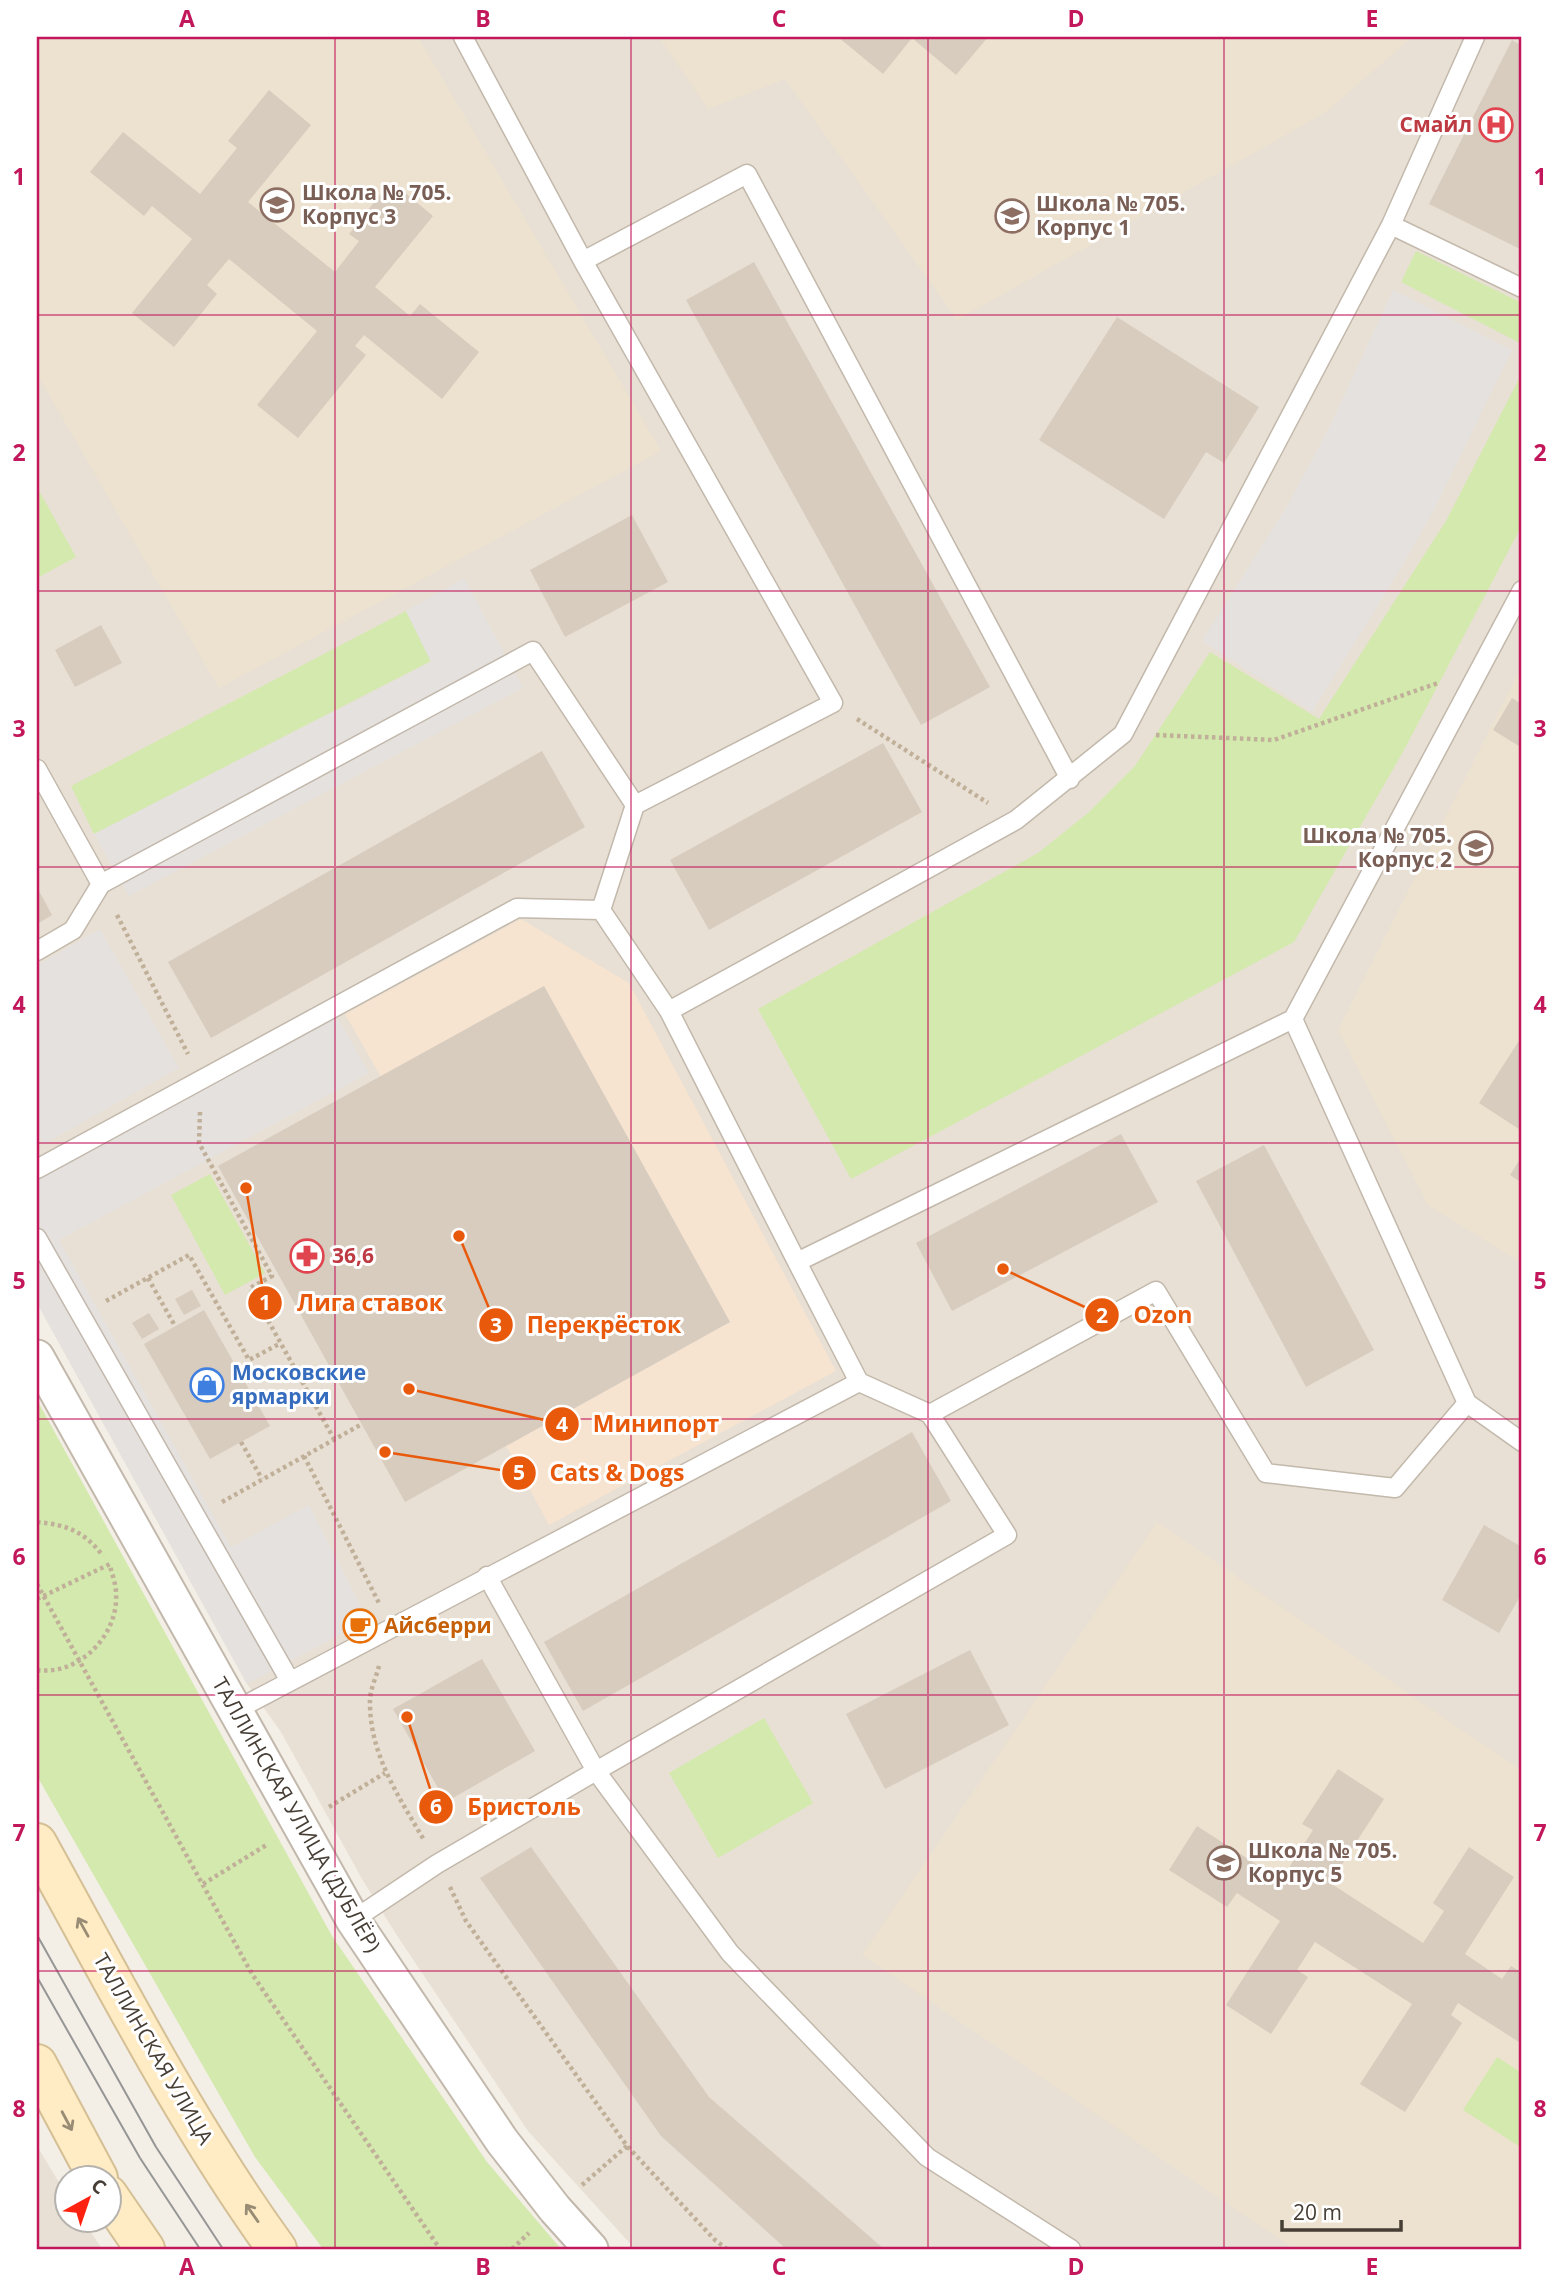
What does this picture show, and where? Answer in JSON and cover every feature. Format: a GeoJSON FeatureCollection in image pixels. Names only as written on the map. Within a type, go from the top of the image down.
{"type":"FeatureCollection","features":[{"type":"Feature","properties":{"kind":"main road","name":"ТАЛЛИНСКАЯ УЛИЦА"},"geometry":{"type":"LineString","coordinates":[[37,1843],[193,2123],[277,2249]]}},
{"type":"Feature","properties":{"kind":"main road"},"geometry":{"type":"LineString","coordinates":[[37,2064],[91,2164]]}},
{"type":"Feature","properties":{"kind":"main road"},"geometry":{"type":"LineString","coordinates":[[122,2215],[145,2249]]}},
{"type":"Feature","properties":{"kind":"street","name":"ТАЛЛИНСКАЯ УЛИЦА (ДУБЛЁР)"},"geometry":{"type":"LineString","coordinates":[[37,1357],[353,1920],[502,2141],[555,2209],[591,2249]]}},
{"type":"Feature","properties":{"kind":"lane"},"geometry":{"type":"LineString","coordinates":[[463,37],[583,261],[833,704],[635,805],[601,910]]}},
{"type":"Feature","properties":{"kind":"lane"},"geometry":{"type":"LineString","coordinates":[[669,1011],[1016,820],[1124,734],[1391,225],[1475,37]]}},
{"type":"Feature","properties":{"kind":"lane"},"geometry":{"type":"LineString","coordinates":[[583,261],[747,174],[1069,779]]}},
{"type":"Feature","properties":{"kind":"lane"},"geometry":{"type":"LineString","coordinates":[[1391,225],[1522,288]]}},
{"type":"Feature","properties":{"kind":"lane"},"geometry":{"type":"LineString","coordinates":[[797,1262],[1293,1019],[1522,590]]}},
{"type":"Feature","properties":{"kind":"lane"},"geometry":{"type":"LineString","coordinates":[[37,951],[73,930],[101,884],[533,651],[635,805]]}},
{"type":"Feature","properties":{"kind":"lane"},"geometry":{"type":"LineString","coordinates":[[37,769],[101,884]]}},
{"type":"Feature","properties":{"kind":"lane"},"geometry":{"type":"LineString","coordinates":[[37,1169],[517,908],[601,910]]}},
{"type":"Feature","properties":{"kind":"lane"},"geometry":{"type":"LineString","coordinates":[[353,1920],[437,1864],[1007,1535],[930,1414],[859,1382],[669,1011],[601,910]]}},
{"type":"Feature","properties":{"kind":"lane"},"geometry":{"type":"LineString","coordinates":[[1293,1019],[1466,1404],[1522,1442]]}},
{"type":"Feature","properties":{"kind":"lane"},"geometry":{"type":"LineString","coordinates":[[37,1238],[290,1681]]}},
{"type":"Feature","properties":{"kind":"lane"},"geometry":{"type":"LineString","coordinates":[[930,1414],[1156,1291],[1266,1473],[1395,1488],[1466,1404]]}},
{"type":"Feature","properties":{"kind":"lane"},"geometry":{"type":"LineString","coordinates":[[236,1710],[859,1382]]}},
{"type":"Feature","properties":{"kind":"lane"},"geometry":{"type":"LineString","coordinates":[[487,1576],[596,1771],[730,1953],[927,2157],[1071,2249]]}},
{"type":"Feature","properties":{"kind":"path"},"geometry":{"type":"LineString","coordinates":[[1124,734],[1274,740],[1480,668]]}},
{"type":"Feature","properties":{"kind":"path"},"geometry":{"type":"LineString","coordinates":[[833,704],[1016,820]]}},
{"type":"Feature","properties":{"kind":"path"},"geometry":{"type":"LineString","coordinates":[[101,884],[202,1080],[199,1143],[272,1276],[250,1288],[334,1439]]}},
{"type":"Feature","properties":{"kind":"path"},"geometry":{"type":"LineString","coordinates":[[81,1315],[188,1255],[249,1360],[281,1343]]}},
{"type":"Feature","properties":{"kind":"path"},"geometry":{"type":"LineString","coordinates":[[148,1278],[174,1326]]}},
{"type":"Feature","properties":{"kind":"path"},"geometry":{"type":"LineString","coordinates":[[362,1424],[304,1456],[391,1627],[369,1701],[374,1740],[386,1773],[467,1921],[627,2146],[715,2240],[727,2249]]}},
{"type":"Feature","properties":{"kind":"path"},"geometry":{"type":"LineString","coordinates":[[241,1442],[262,1479]]}},
{"type":"Feature","properties":{"kind":"path"},"geometry":{"type":"LineString","coordinates":[[37,1522],[66,1526],[92,1541],[109,1564],[116,1593],[112,1622],[97,1647],[74,1664],[46,1672],[37,1670]]}},
{"type":"Feature","properties":{"kind":"path"},"geometry":{"type":"LineString","coordinates":[[37,1584],[252,1974],[440,2249]]}},
{"type":"Feature","properties":{"kind":"shaded area"},"geometry":{"type":"Polygon","coordinates":[[[37,37],[1522,37],[1522,2249],[635,2249],[528,2131],[362,1879],[281,1732],[247,1684],[37,1303],[37,37]]]}},
{"type":"Feature","properties":{"kind":"shaded area","name":"Школа № 705. Корпус 3"},"geometry":{"type":"Polygon","coordinates":[[[37,37],[418,37],[661,451],[219,688],[37,374],[37,37]]]}},
{"type":"Feature","properties":{"kind":"shaded area","name":"Школа № 705. Корпус 1"},"geometry":{"type":"Polygon","coordinates":[[[659,37],[1412,37],[1326,112],[957,320],[785,79],[708,109],[659,37]]]}},
{"type":"Feature","properties":{"kind":"shaded area"},"geometry":{"type":"Polygon","coordinates":[[[1393,290],[1512,350],[1435,508],[1312,712],[1202,641],[1287,506],[1328,430],[1393,290]]]}},
{"type":"Feature","properties":{"kind":"shaded area"},"geometry":{"type":"Polygon","coordinates":[[[464,578],[523,688],[129,896],[94,834],[431,662],[406,611],[464,578]]]}},
{"type":"Feature","properties":{"kind":"shaded area","name":"Школа № 705. Корпус 2"},"geometry":{"type":"Polygon","coordinates":[[[1522,666],[1522,1263],[1428,1205],[1338,1030],[1522,666]]]}},
{"type":"Feature","properties":{"kind":"shaded area"},"geometry":{"type":"Polygon","coordinates":[[[521,919],[629,983],[836,1371],[549,1525],[506,1446],[730,1322],[544,986],[381,1077],[345,1014],[521,919]]]}},
{"type":"Feature","properties":{"kind":"shaded area"},"geometry":{"type":"Polygon","coordinates":[[[100,929],[179,1068],[44,1144],[37,1132],[37,965],[100,929]]]}},
{"type":"Feature","properties":{"kind":"shaded area"},"geometry":{"type":"Polygon","coordinates":[[[327,999],[369,1073],[59,1240],[231,1547],[309,1505],[368,1620],[247,1684],[37,1303],[37,1160],[327,999]]]}},
{"type":"Feature","properties":{"kind":"shaded area","name":"Школа № 705. Корпус 5"},"geometry":{"type":"Polygon","coordinates":[[[1157,1522],[1522,1771],[1522,2249],[1294,2249],[862,1955],[1157,1522]]]}},
{"type":"Feature","properties":{"kind":"shaded area"},"geometry":{"type":"Polygon","coordinates":[[[37,2146],[52,2171],[52,2234],[92,2234],[102,2249],[37,2249],[37,2146]]]}},
{"type":"Feature","properties":{"kind":"green space"},"geometry":{"type":"Polygon","coordinates":[[[1416,251],[1522,303],[1522,344],[1401,282],[1416,251]]]}},
{"type":"Feature","properties":{"kind":"green space"},"geometry":{"type":"Polygon","coordinates":[[[1522,373],[1522,525],[1404,750],[1294,942],[851,1179],[758,1009],[1038,853],[1088,813],[1135,766],[1210,652],[1319,719],[1446,521],[1522,373]]]}},
{"type":"Feature","properties":{"kind":"green space"},"geometry":{"type":"Polygon","coordinates":[[[37,487],[76,557],[37,578],[37,487]]]}},
{"type":"Feature","properties":{"kind":"green space"},"geometry":{"type":"Polygon","coordinates":[[[406,611],[431,661],[94,834],[71,786],[406,611]]]}},
{"type":"Feature","properties":{"kind":"green space"},"geometry":{"type":"Polygon","coordinates":[[[210,1174],[265,1273],[225,1295],[171,1195],[210,1174]]]}},
{"type":"Feature","properties":{"kind":"green space"},"geometry":{"type":"Polygon","coordinates":[[[37,1400],[332,1936],[487,2162],[561,2249],[323,2249],[255,2157],[37,1776],[37,1400]]]}},
{"type":"Feature","properties":{"kind":"green space"},"geometry":{"type":"Polygon","coordinates":[[[764,1718],[813,1803],[718,1858],[669,1773],[764,1718]]]}},
{"type":"Feature","properties":{"kind":"green space"},"geometry":{"type":"Polygon","coordinates":[[[1497,2057],[1522,2073],[1522,2148],[1463,2110],[1497,2057]]]}},
{"type":"Feature","properties":{"kind":"building"},"geometry":{"type":"Polygon","coordinates":[[[838,37],[988,37],[956,75],[912,38],[883,74],[838,37]]]}},
{"type":"Feature","properties":{"kind":"building","name":"Смайл"},"geometry":{"type":"Polygon","coordinates":[[[1512,40],[1522,46],[1522,250],[1429,204],[1512,40]]]}},
{"type":"Feature","properties":{"kind":"building"},"geometry":{"type":"Polygon","coordinates":[[[269,90],[311,125],[248,202],[335,272],[359,241],[349,234],[391,181],[433,216],[375,287],[410,316],[420,304],[479,352],[442,399],[364,335],[355,346],[366,355],[298,438],[257,405],[317,331],[229,259],[207,285],[217,294],[174,347],[132,313],[192,239],[152,206],[144,216],[90,172],[123,132],[200,194],[237,148],[228,141],[269,90]]]}},
{"type":"Feature","properties":{"kind":"building"},"geometry":{"type":"Polygon","coordinates":[[[754,262],[990,687],[921,725],[686,300],[754,262]]]}},
{"type":"Feature","properties":{"kind":"building"},"geometry":{"type":"Polygon","coordinates":[[[1117,317],[1259,407],[1224,463],[1206,452],[1164,519],[1039,440],[1117,317]]]}},
{"type":"Feature","properties":{"kind":"building"},"geometry":{"type":"Polygon","coordinates":[[[632,515],[668,582],[565,637],[530,570],[632,515]]]}},
{"type":"Feature","properties":{"kind":"building"},"geometry":{"type":"Polygon","coordinates":[[[101,625],[122,663],[75,687],[55,650],[101,625]]]}},
{"type":"Feature","properties":{"kind":"building"},"geometry":{"type":"Polygon","coordinates":[[[1512,698],[1522,704],[1522,748],[1493,730],[1512,698]]]}},
{"type":"Feature","properties":{"kind":"building"},"geometry":{"type":"Polygon","coordinates":[[[883,743],[922,812],[709,930],[670,860],[883,743]]]}},
{"type":"Feature","properties":{"kind":"building"},"geometry":{"type":"Polygon","coordinates":[[[542,751],[585,827],[211,1038],[168,962],[542,751]]]}},
{"type":"Feature","properties":{"kind":"building"},"geometry":{"type":"Polygon","coordinates":[[[37,887],[52,915],[37,924],[37,887]]]}},
{"type":"Feature","properties":{"kind":"building"},"geometry":{"type":"Polygon","coordinates":[[[544,986],[730,1322],[405,1502],[218,1166],[544,986]]]}},
{"type":"Feature","properties":{"kind":"building"},"geometry":{"type":"Polygon","coordinates":[[[1522,1036],[1522,1131],[1479,1103],[1522,1036]]]}},
{"type":"Feature","properties":{"kind":"building"},"geometry":{"type":"Polygon","coordinates":[[[1121,1134],[1158,1202],[952,1311],[916,1243],[1121,1134]]]}},
{"type":"Feature","properties":{"kind":"building"},"geometry":{"type":"Polygon","coordinates":[[[1264,1145],[1374,1350],[1306,1387],[1196,1181],[1264,1145]]]}},
{"type":"Feature","properties":{"kind":"building"},"geometry":{"type":"Polygon","coordinates":[[[1522,1156],[1522,1183],[1510,1175],[1522,1156]]]}},
{"type":"Feature","properties":{"kind":"building"},"geometry":{"type":"Polygon","coordinates":[[[192,1290],[201,1306],[184,1315],[175,1299],[192,1290]]]}},
{"type":"Feature","properties":{"kind":"building","name":"Московские ярмарки"},"geometry":{"type":"Polygon","coordinates":[[[204,1310],[270,1426],[210,1459],[144,1344],[204,1310]]]}},
{"type":"Feature","properties":{"kind":"building"},"geometry":{"type":"Polygon","coordinates":[[[149,1313],[159,1329],[142,1339],[132,1323],[149,1313]]]}},
{"type":"Feature","properties":{"kind":"building"},"geometry":{"type":"Polygon","coordinates":[[[912,1432],[951,1501],[583,1711],[544,1642],[912,1432]]]}},
{"type":"Feature","properties":{"kind":"building"},"geometry":{"type":"Polygon","coordinates":[[[1484,1525],[1522,1547],[1522,1593],[1499,1633],[1442,1600],[1484,1525]]]}},
{"type":"Feature","properties":{"kind":"building"},"geometry":{"type":"Polygon","coordinates":[[[970,1650],[1009,1725],[885,1789],[846,1714],[970,1650]]]}},
{"type":"Feature","properties":{"kind":"building"},"geometry":{"type":"Polygon","coordinates":[[[482,1659],[535,1751],[446,1802],[393,1709],[482,1659]]]}},
{"type":"Feature","properties":{"kind":"building"},"geometry":{"type":"Polygon","coordinates":[[[1338,1769],[1384,1799],[1330,1883],[1423,1943],[1444,1911],[1433,1903],[1469,1847],[1514,1877],[1465,1954],[1502,1979],[1511,1966],[1522,1973],[1522,2044],[1458,2003],[1451,2015],[1462,2023],[1405,2112],[1360,2084],[1412,2004],[1315,1942],[1297,1970],[1308,1977],[1271,2034],[1226,2005],[1280,1921],[1237,1893],[1227,1907],[1169,1870],[1197,1826],[1281,1880],[1313,1830],[1302,1824],[1338,1769]]]}},
{"type":"Feature","properties":{"kind":"building"},"geometry":{"type":"Polygon","coordinates":[[[531,1847],[709,2097],[884,2249],[786,2249],[661,2136],[480,1878],[531,1847]]]}},
{"type":"Feature","properties":{"kind":"tram line"},"geometry":{"type":"LineString","coordinates":[[37,1935],[156,2147],[223,2249]]}},
{"type":"Feature","properties":{"kind":"tram line"},"geometry":{"type":"LineString","coordinates":[[37,1977],[140,2158],[200,2249]]}},
{"type":"Feature","properties":{"kind":"place","name":"Смайл"},"geometry":{"type":"Point","coordinates":[1496,125]}},
{"type":"Feature","properties":{"kind":"place","name":"Школа № 705. Корпус 3"},"geometry":{"type":"Point","coordinates":[277,205]}},
{"type":"Feature","properties":{"kind":"place","name":"Школа № 705. Корпус 1"},"geometry":{"type":"Point","coordinates":[1012,216]}},
{"type":"Feature","properties":{"kind":"place","name":"Школа № 705. Корпус 2"},"geometry":{"type":"Point","coordinates":[1476,848]}},
{"type":"Feature","properties":{"kind":"place","name":"Лига ставок"},"geometry":{"type":"Point","coordinates":[246,1188]}},
{"type":"Feature","properties":{"kind":"place","name":"Перекрёсток"},"geometry":{"type":"Point","coordinates":[459,1236]}},
{"type":"Feature","properties":{"kind":"place","name":"36,6"},"geometry":{"type":"Point","coordinates":[307,1256]}},
{"type":"Feature","properties":{"kind":"place","name":"Ozon"},"geometry":{"type":"Point","coordinates":[1003,1269]}},
{"type":"Feature","properties":{"kind":"place","name":"Московские ярмарки"},"geometry":{"type":"Point","coordinates":[207,1385]}},
{"type":"Feature","properties":{"kind":"place","name":"Минипорт"},"geometry":{"type":"Point","coordinates":[409,1389]}},
{"type":"Feature","properties":{"kind":"place","name":"Cats & Dogs"},"geometry":{"type":"Point","coordinates":[385,1452]}},
{"type":"Feature","properties":{"kind":"place","name":"Айсберри"},"geometry":{"type":"Point","coordinates":[360,1626]}},
{"type":"Feature","properties":{"kind":"place","name":"Бристоль"},"geometry":{"type":"Point","coordinates":[407,1717]}},
{"type":"Feature","properties":{"kind":"place","name":"Школа № 705. Корпус 5"},"geometry":{"type":"Point","coordinates":[1224,1863]}}]}
